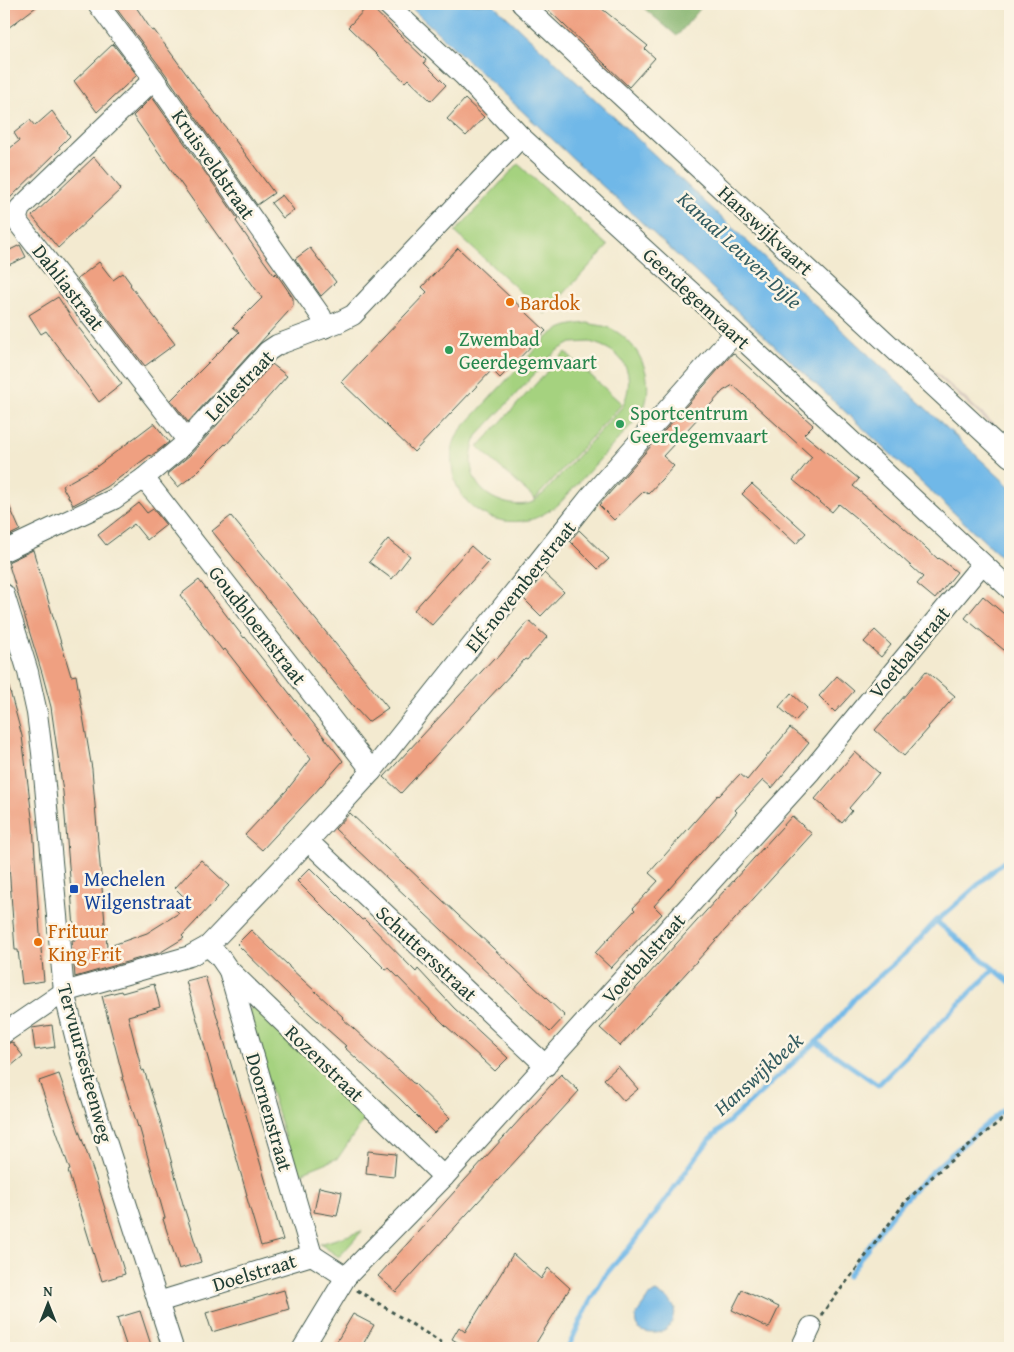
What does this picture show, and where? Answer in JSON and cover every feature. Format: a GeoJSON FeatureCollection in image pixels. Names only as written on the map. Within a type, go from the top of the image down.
{"type":"FeatureCollection","features":[{"type":"Feature","properties":{"kind":"street","name":"Kruisveldstraat"},"geometry":{"type":"LineString","coordinates":[[98,4],[154,79],[321,316],[324,328]]}},
{"type":"Feature","properties":{"kind":"street","name":"Geerdegemvaart"},"geometry":{"type":"LineString","coordinates":[[387,4],[464,76],[521,137],[713,312],[1010,590]]}},
{"type":"Feature","properties":{"kind":"street","name":"Hanswijkvaart"},"geometry":{"type":"LineString","coordinates":[[522,4],[1010,457]]}},
{"type":"Feature","properties":{"kind":"street","name":"Dahliastraat"},"geometry":{"type":"LineString","coordinates":[[154,79],[20,208],[17,217],[19,224],[187,440]]}},
{"type":"Feature","properties":{"kind":"street","name":"Leliestraat"},"geometry":{"type":"LineString","coordinates":[[4,552],[114,498],[144,478],[187,440],[268,351],[291,339],[324,328],[352,315],[521,137]]}},
{"type":"Feature","properties":{"kind":"street","name":"Elf-novemberstraat"},"geometry":{"type":"LineString","coordinates":[[4,1034],[64,992],[190,956],[208,946],[372,771],[590,498],[734,333]]}},
{"type":"Feature","properties":{"kind":"street","name":"Goudbloemstraat"},"geometry":{"type":"LineString","coordinates":[[144,478],[372,771]]}},
{"type":"Feature","properties":{"kind":"street","name":"Voetbalstraat"},"geometry":{"type":"LineString","coordinates":[[304,1348],[345,1279],[444,1177],[546,1066],[811,771],[982,564]]}},
{"type":"Feature","properties":{"kind":"street","name":"Tervuursesteenweg"},"geometry":{"type":"LineString","coordinates":[[4,594],[28,672],[37,713],[64,992],[85,1076],[173,1348]]}},
{"type":"Feature","properties":{"kind":"street","name":"Schuttersstraat"},"geometry":{"type":"LineString","coordinates":[[308,841],[546,1066]]}},
{"type":"Feature","properties":{"kind":"street","name":"Rozenstraat"},"geometry":{"type":"LineString","coordinates":[[208,946],[219,956],[228,969],[444,1177]]}},
{"type":"Feature","properties":{"kind":"street","name":"Doornenstraat"},"geometry":{"type":"LineString","coordinates":[[228,969],[312,1254]]}},
{"type":"Feature","properties":{"kind":"street","name":"Doelstraat"},"geometry":{"type":"LineString","coordinates":[[158,1302],[312,1254],[345,1279]]}},
{"type":"Feature","properties":{"kind":"street"},"geometry":{"type":"LineString","coordinates":[[801,1348],[811,1327]]}},
{"type":"Feature","properties":{"kind":"path"},"geometry":{"type":"LineString","coordinates":[[811,1327],[905,1202],[943,1166],[1010,1113]]}},
{"type":"Feature","properties":{"kind":"path"},"geometry":{"type":"LineString","coordinates":[[345,1279],[450,1348]]}},
{"type":"Feature","properties":{"kind":"shaded area"},"geometry":{"type":"Polygon","coordinates":[[[850,296],[1010,438],[1010,443],[850,296]]]}},
{"type":"Feature","properties":{"kind":"green space"},"geometry":{"type":"Polygon","coordinates":[[[639,4],[704,4],[677,36],[639,4]]]}},
{"type":"Feature","properties":{"kind":"green space"},"geometry":{"type":"Polygon","coordinates":[[[518,164],[608,246],[545,314],[455,232],[518,164]]]}},
{"type":"Feature","properties":{"kind":"green space","name":"Sportcentrum Geerdegemvaart"},"geometry":{"type":"Polygon","coordinates":[[[588,323],[607,327],[618,333],[628,340],[642,360],[648,384],[643,410],[559,504],[541,516],[515,522],[489,517],[478,511],[460,492],[455,480],[452,456],[456,438],[463,427],[542,342],[558,330],[568,326],[588,323]],[[590,342],[571,343],[556,351],[477,436],[473,446],[471,467],[478,484],[484,491],[492,497],[507,503],[522,505],[533,502],[545,492],[623,406],[629,383],[628,373],[619,357],[602,346],[590,342]]]}},
{"type":"Feature","properties":{"kind":"green space"},"geometry":{"type":"Polygon","coordinates":[[[565,352],[622,404],[535,499],[478,447],[565,352]]]}},
{"type":"Feature","properties":{"kind":"green space"},"geometry":{"type":"Polygon","coordinates":[[[255,1006],[368,1114],[338,1158],[296,1175],[247,1011],[255,1006]]]}},
{"type":"Feature","properties":{"kind":"green space"},"geometry":{"type":"Polygon","coordinates":[[[362,1231],[339,1257],[320,1244],[362,1231]]]}},
{"type":"Feature","properties":{"kind":"water","name":"Kanaal Leuven-Dijle"},"geometry":{"type":"Polygon","coordinates":[[[407,4],[493,4],[1010,487],[1010,565],[407,4]]]}},
{"type":"Feature","properties":{"kind":"water"},"geometry":{"type":"Polygon","coordinates":[[[656,1292],[670,1301],[675,1308],[669,1327],[662,1332],[651,1333],[638,1328],[636,1316],[648,1297],[656,1292]]]}},
{"type":"Feature","properties":{"kind":"building"},"geometry":{"type":"Polygon","coordinates":[[[4,4],[40,4],[4,31],[4,4]]]}},
{"type":"Feature","properties":{"kind":"building"},"geometry":{"type":"Polygon","coordinates":[[[113,4],[134,4],[152,31],[154,30],[274,193],[257,205],[164,72],[113,4]]]}},
{"type":"Feature","properties":{"kind":"building"},"geometry":{"type":"Polygon","coordinates":[[[542,4],[596,4],[648,46],[645,49],[655,58],[629,87],[542,4]]]}},
{"type":"Feature","properties":{"kind":"building"},"geometry":{"type":"Polygon","coordinates":[[[369,5],[426,60],[424,63],[446,85],[431,101],[408,79],[405,82],[348,27],[369,5]]]}},
{"type":"Feature","properties":{"kind":"building"},"geometry":{"type":"Polygon","coordinates":[[[113,44],[137,75],[97,112],[74,81],[113,44]]]}},
{"type":"Feature","properties":{"kind":"building"},"geometry":{"type":"Polygon","coordinates":[[[152,97],[238,219],[236,221],[256,250],[274,275],[276,273],[293,298],[293,305],[288,312],[188,422],[171,400],[239,332],[233,327],[262,298],[133,116],[152,97]]]}},
{"type":"Feature","properties":{"kind":"building"},"geometry":{"type":"Polygon","coordinates":[[[465,99],[484,117],[466,136],[447,119],[465,99]]]}},
{"type":"Feature","properties":{"kind":"building"},"geometry":{"type":"Polygon","coordinates":[[[52,111],[70,136],[59,147],[60,149],[4,204],[4,153],[19,141],[14,133],[30,120],[35,126],[52,111]]]}},
{"type":"Feature","properties":{"kind":"building"},"geometry":{"type":"Polygon","coordinates":[[[94,157],[121,189],[58,248],[32,216],[94,157]]]}},
{"type":"Feature","properties":{"kind":"building"},"geometry":{"type":"Polygon","coordinates":[[[282,195],[294,210],[283,218],[271,203],[282,195]]]}},
{"type":"Feature","properties":{"kind":"building"},"geometry":{"type":"Polygon","coordinates":[[[20,245],[26,257],[4,267],[4,253],[20,245]]]}},
{"type":"Feature","properties":{"kind":"building"},"geometry":{"type":"Polygon","coordinates":[[[310,248],[336,282],[321,296],[295,259],[310,248]]]}},
{"type":"Feature","properties":{"kind":"building","name":"Zwembad Geerdegemvaart"},"geometry":{"type":"Polygon","coordinates":[[[458,248],[546,331],[500,378],[492,370],[414,452],[341,382],[427,292],[422,287],[458,248]]]}},
{"type":"Feature","properties":{"kind":"building"},"geometry":{"type":"Polygon","coordinates":[[[99,262],[113,280],[123,273],[175,344],[145,366],[77,279],[99,262]]]}},
{"type":"Feature","properties":{"kind":"building"},"geometry":{"type":"Polygon","coordinates":[[[58,297],[75,323],[122,384],[99,402],[46,331],[41,334],[29,315],[58,297]]]}},
{"type":"Feature","properties":{"kind":"building"},"geometry":{"type":"Polygon","coordinates":[[[733,353],[813,425],[804,434],[859,479],[853,486],[902,526],[938,559],[957,572],[935,599],[917,584],[923,577],[878,536],[839,504],[832,512],[793,480],[812,457],[733,385],[723,391],[663,456],[674,466],[648,494],[644,491],[614,520],[599,505],[733,353]]]}},
{"type":"Feature","properties":{"kind":"building"},"geometry":{"type":"Polygon","coordinates":[[[272,364],[287,376],[226,445],[178,487],[167,474],[190,455],[272,364]]]}},
{"type":"Feature","properties":{"kind":"building"},"geometry":{"type":"Polygon","coordinates":[[[154,423],[169,442],[107,487],[73,505],[62,486],[96,467],[154,423]]]}},
{"type":"Feature","properties":{"kind":"building"},"geometry":{"type":"Polygon","coordinates":[[[752,484],[806,533],[796,544],[742,494],[752,484]]]}},
{"type":"Feature","properties":{"kind":"building"},"geometry":{"type":"Polygon","coordinates":[[[4,494],[20,530],[4,538],[4,494]]]}},
{"type":"Feature","properties":{"kind":"building"},"geometry":{"type":"Polygon","coordinates":[[[139,503],[147,513],[153,509],[166,525],[147,540],[134,524],[106,545],[98,535],[139,503]]]}},
{"type":"Feature","properties":{"kind":"building"},"geometry":{"type":"Polygon","coordinates":[[[231,516],[388,708],[368,722],[354,707],[212,531],[231,516]]]}},
{"type":"Feature","properties":{"kind":"building"},"geometry":{"type":"Polygon","coordinates":[[[579,530],[609,559],[598,569],[570,541],[579,530]]]}},
{"type":"Feature","properties":{"kind":"building"},"geometry":{"type":"Polygon","coordinates":[[[388,539],[410,556],[392,579],[369,562],[388,539]]]}},
{"type":"Feature","properties":{"kind":"building"},"geometry":{"type":"Polygon","coordinates":[[[471,546],[489,562],[432,625],[414,610],[471,546]]]}},
{"type":"Feature","properties":{"kind":"building"},"geometry":{"type":"Polygon","coordinates":[[[33,550],[71,676],[76,675],[92,769],[107,947],[147,933],[179,913],[173,907],[183,896],[175,888],[201,860],[229,886],[182,936],[184,938],[161,952],[75,977],[72,940],[75,940],[63,792],[51,707],[8,562],[33,550]]]}},
{"type":"Feature","properties":{"kind":"building"},"geometry":{"type":"Polygon","coordinates":[[[544,573],[564,592],[541,616],[524,599],[544,573]]]}},
{"type":"Feature","properties":{"kind":"building"},"geometry":{"type":"Polygon","coordinates":[[[199,580],[343,761],[262,850],[245,835],[287,790],[311,759],[180,595],[199,580]]]}},
{"type":"Feature","properties":{"kind":"building"},"geometry":{"type":"Polygon","coordinates":[[[983,596],[1010,619],[1010,655],[965,618],[983,596]]]}},
{"type":"Feature","properties":{"kind":"building"},"geometry":{"type":"Polygon","coordinates":[[[529,621],[547,637],[401,793],[384,777],[494,658],[496,660],[529,621]]]}},
{"type":"Feature","properties":{"kind":"building"},"geometry":{"type":"Polygon","coordinates":[[[875,630],[891,645],[881,657],[864,642],[875,630]]]}},
{"type":"Feature","properties":{"kind":"building"},"geometry":{"type":"Polygon","coordinates":[[[926,671],[955,696],[904,756],[875,730],[926,671]]]}},
{"type":"Feature","properties":{"kind":"building"},"geometry":{"type":"Polygon","coordinates":[[[837,676],[854,691],[835,712],[819,696],[837,676]]]}},
{"type":"Feature","properties":{"kind":"building"},"geometry":{"type":"Polygon","coordinates":[[[4,684],[8,684],[22,736],[33,825],[44,981],[22,984],[18,950],[15,950],[7,837],[10,837],[4,782],[4,684]]]}},
{"type":"Feature","properties":{"kind":"building"},"geometry":{"type":"Polygon","coordinates":[[[791,693],[807,708],[795,721],[779,707],[791,693]]]}},
{"type":"Feature","properties":{"kind":"building"},"geometry":{"type":"Polygon","coordinates":[[[790,728],[809,743],[772,788],[763,780],[735,810],[737,812],[654,906],[662,914],[611,968],[595,953],[635,910],[633,908],[658,881],[649,873],[718,795],[740,774],[747,780],[790,728]]]}},
{"type":"Feature","properties":{"kind":"building"},"geometry":{"type":"Polygon","coordinates":[[[855,752],[879,773],[849,808],[852,811],[842,823],[815,799],[855,752]]]}},
{"type":"Feature","properties":{"kind":"building"},"geometry":{"type":"Polygon","coordinates":[[[350,813],[565,1016],[550,1032],[335,829],[350,813]]]}},
{"type":"Feature","properties":{"kind":"building"},"geometry":{"type":"Polygon","coordinates":[[[792,816],[812,834],[620,1046],[600,1028],[792,816]]]}},
{"type":"Feature","properties":{"kind":"building"},"geometry":{"type":"Polygon","coordinates":[[[310,868],[416,972],[418,969],[454,1008],[508,1058],[495,1071],[445,1025],[389,968],[386,970],[297,881],[310,868]]]}},
{"type":"Feature","properties":{"kind":"building"},"geometry":{"type":"Polygon","coordinates":[[[251,930],[450,1118],[434,1133],[344,1047],[346,1046],[291,997],[237,944],[251,930]]]}},
{"type":"Feature","properties":{"kind":"building"},"geometry":{"type":"Polygon","coordinates":[[[205,976],[283,1240],[261,1246],[186,981],[205,976]]]}},
{"type":"Feature","properties":{"kind":"building"},"geometry":{"type":"Polygon","coordinates":[[[154,984],[160,1007],[128,1016],[142,1071],[144,1070],[160,1120],[201,1262],[179,1269],[163,1219],[165,1218],[139,1126],[122,1077],[102,996],[121,991],[122,993],[154,984]]]}},
{"type":"Feature","properties":{"kind":"building"},"geometry":{"type":"Polygon","coordinates":[[[52,1025],[55,1047],[35,1050],[32,1028],[52,1025]]]}},
{"type":"Feature","properties":{"kind":"building"},"geometry":{"type":"Polygon","coordinates":[[[12,1042],[23,1056],[4,1072],[4,1045],[12,1042]]]}},
{"type":"Feature","properties":{"kind":"building"},"geometry":{"type":"Polygon","coordinates":[[[618,1066],[638,1089],[624,1101],[604,1079],[618,1066]]]}},
{"type":"Feature","properties":{"kind":"building"},"geometry":{"type":"Polygon","coordinates":[[[59,1074],[95,1176],[125,1274],[102,1281],[68,1171],[70,1170],[39,1081],[59,1074]]]}},
{"type":"Feature","properties":{"kind":"building"},"geometry":{"type":"Polygon","coordinates":[[[561,1074],[579,1091],[396,1292],[378,1276],[561,1074]]]}},
{"type":"Feature","properties":{"kind":"building"},"geometry":{"type":"Polygon","coordinates":[[[368,1151],[396,1154],[394,1177],[366,1174],[368,1151]]]}},
{"type":"Feature","properties":{"kind":"building"},"geometry":{"type":"Polygon","coordinates":[[[319,1187],[342,1192],[337,1216],[314,1212],[319,1187]]]}},
{"type":"Feature","properties":{"kind":"building"},"geometry":{"type":"Polygon","coordinates":[[[513,1254],[541,1279],[548,1268],[570,1288],[533,1348],[467,1348],[452,1339],[459,1327],[465,1332],[513,1254]]]}},
{"type":"Feature","properties":{"kind":"building"},"geometry":{"type":"Polygon","coordinates":[[[284,1290],[289,1309],[212,1332],[206,1313],[284,1290]]]}},
{"type":"Feature","properties":{"kind":"building"},"geometry":{"type":"Polygon","coordinates":[[[742,1290],[779,1307],[769,1328],[732,1310],[742,1290]]]}},
{"type":"Feature","properties":{"kind":"building"},"geometry":{"type":"Polygon","coordinates":[[[140,1311],[152,1348],[127,1348],[117,1318],[140,1311]]]}},
{"type":"Feature","properties":{"kind":"building"},"geometry":{"type":"Polygon","coordinates":[[[353,1314],[374,1325],[361,1348],[333,1348],[353,1314]]]}},
{"type":"Feature","properties":{"kind":"waterway","name":"Hanswijkbeek"},"geometry":{"type":"LineString","coordinates":[[568,1348],[588,1305],[604,1277],[629,1248],[710,1139],[827,1032],[856,997],[911,948],[936,921],[1010,856]]}},
{"type":"Feature","properties":{"kind":"waterway"},"geometry":{"type":"LineString","coordinates":[[816,1042],[878,1085],[994,969],[936,921]]}},
{"type":"Feature","properties":{"kind":"waterway"},"geometry":{"type":"LineString","coordinates":[[994,969],[1010,982]]}},
{"type":"Feature","properties":{"kind":"waterway"},"geometry":{"type":"LineString","coordinates":[[848,1276],[882,1227],[917,1186],[1010,1104]]}},
{"type":"Feature","properties":{"kind":"place","name":"Bardok"},"geometry":{"type":"Point","coordinates":[510,302]}},
{"type":"Feature","properties":{"kind":"place","name":"Zwembad Geerdegemvaart"},"geometry":{"type":"Point","coordinates":[449,350]}},
{"type":"Feature","properties":{"kind":"place","name":"Sportcentrum Geerdegemvaart"},"geometry":{"type":"Point","coordinates":[620,424]}},
{"type":"Feature","properties":{"kind":"place","name":"Mechelen Wilgenstraat"},"geometry":{"type":"Point","coordinates":[74,889]}},
{"type":"Feature","properties":{"kind":"place","name":"Frituur King Frit"},"geometry":{"type":"Point","coordinates":[38,942]}}]}
